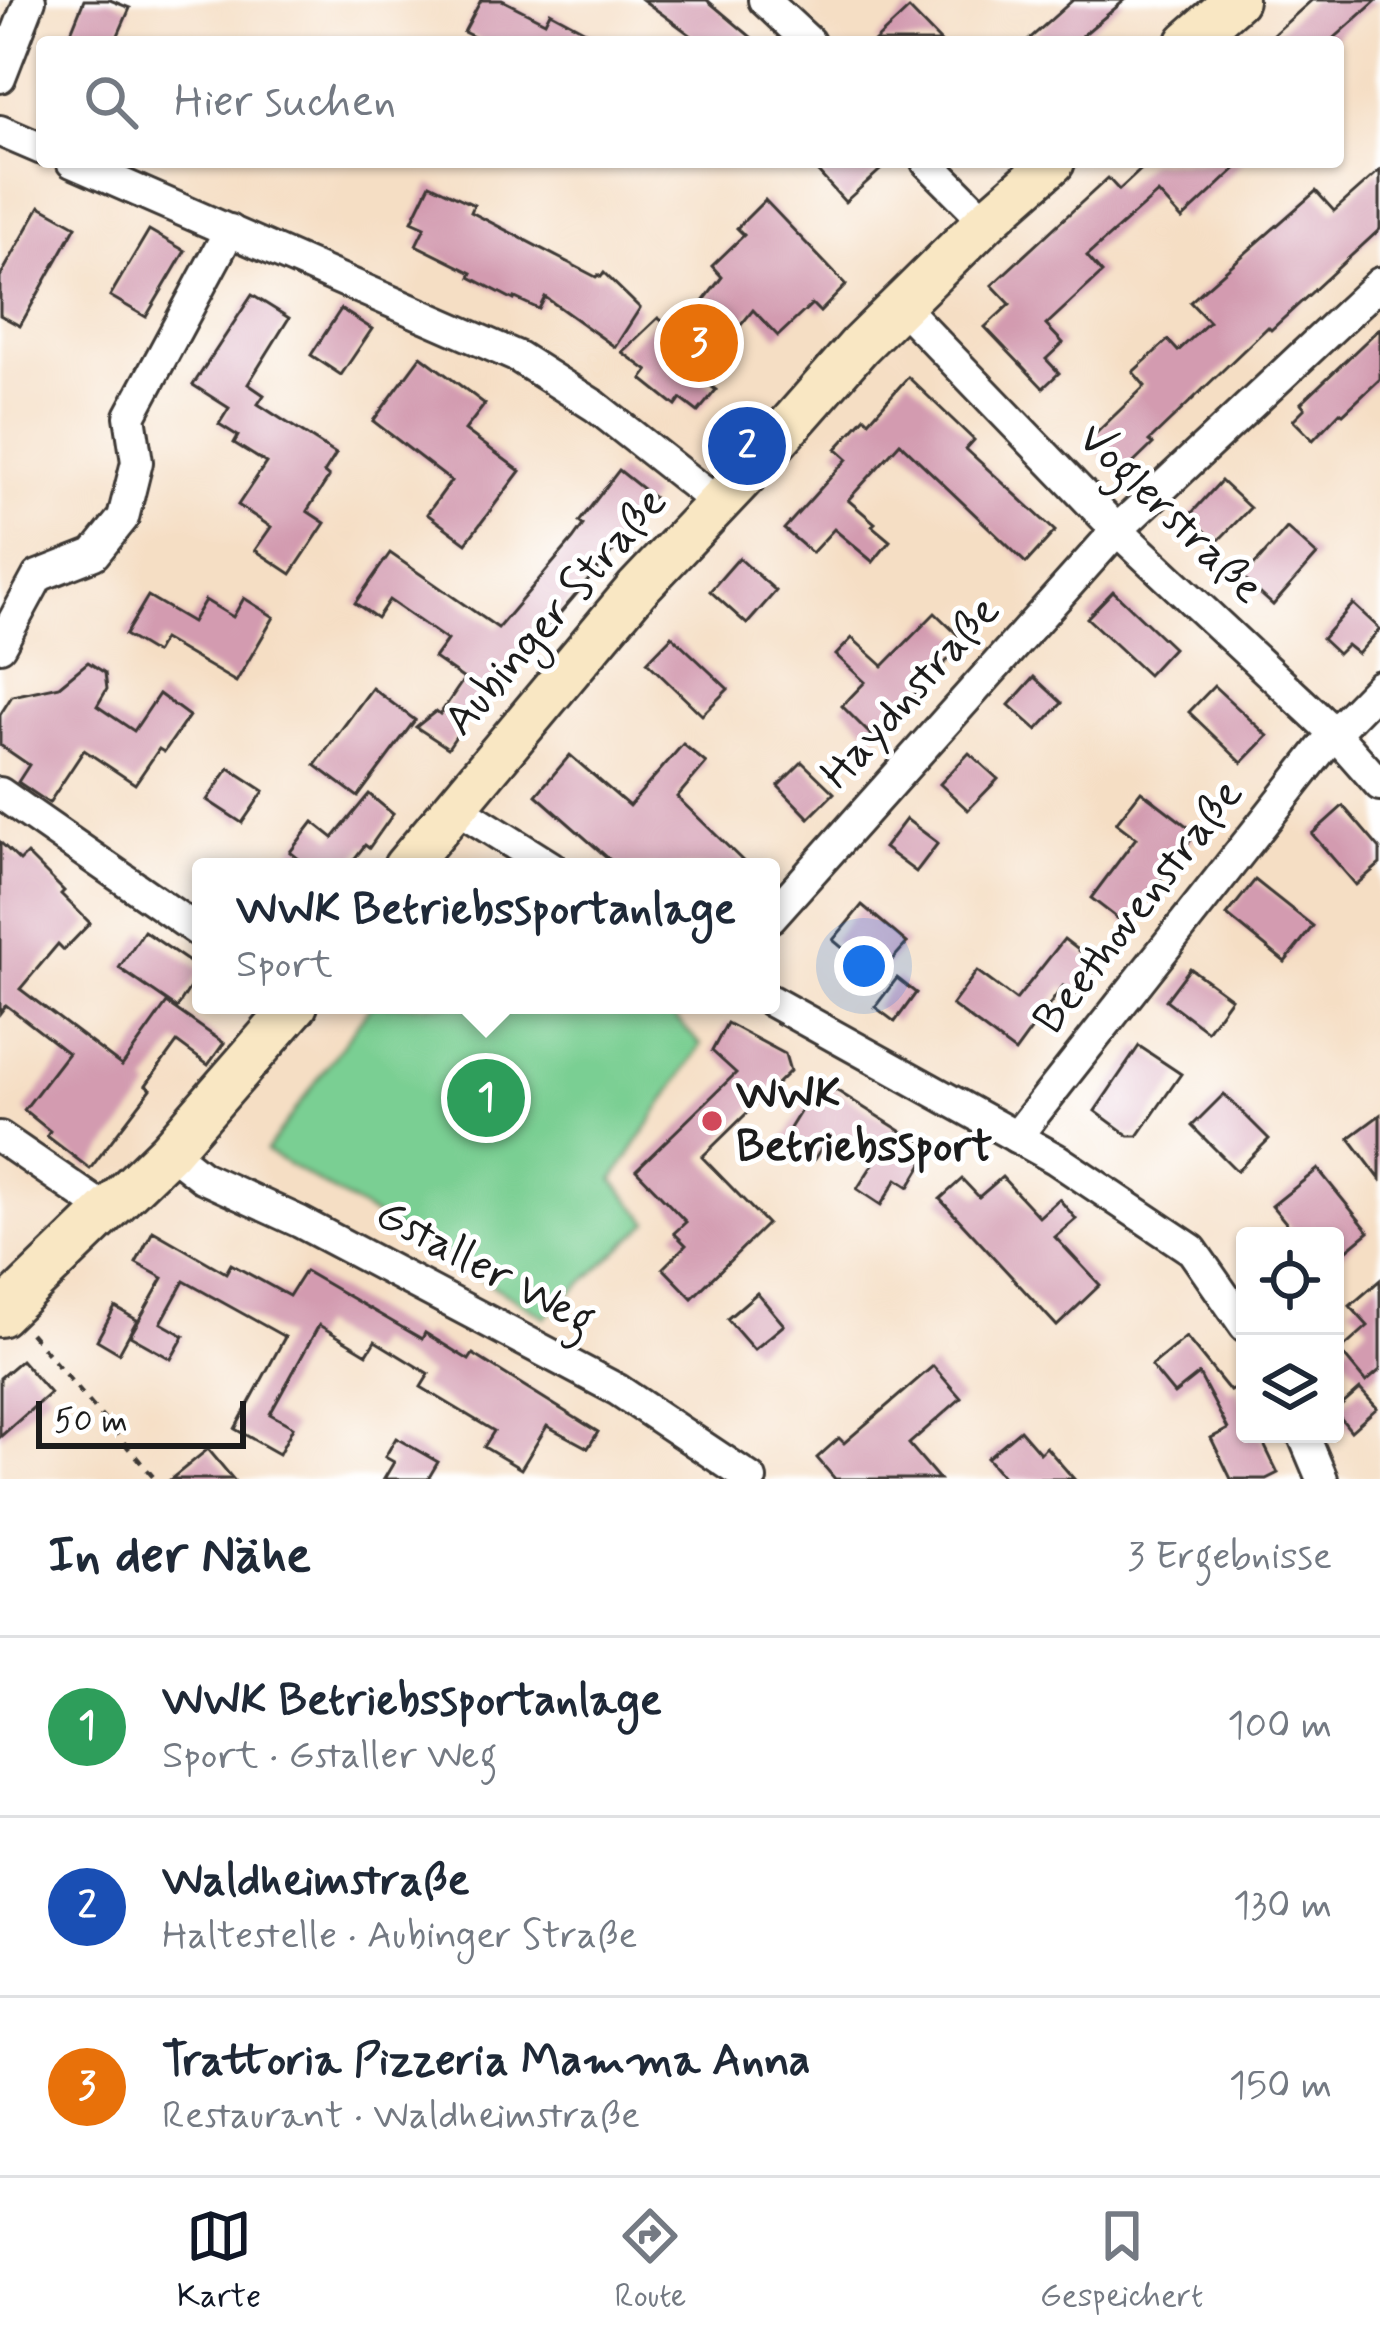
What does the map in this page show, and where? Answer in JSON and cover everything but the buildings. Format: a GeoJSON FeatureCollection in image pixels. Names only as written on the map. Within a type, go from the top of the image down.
{"type":"FeatureCollection","features":[{"type":"Feature","properties":{"kind":"street"},"geometry":{"type":"LineString","coordinates":[[0,77],[30,0]]}},
{"type":"Feature","properties":{"kind":"street"},"geometry":{"type":"LineString","coordinates":[[764,0],[803,36]]}},
{"type":"Feature","properties":{"kind":"street"},"geometry":{"type":"LineString","coordinates":[[1195,36],[1236,0]]}},
{"type":"Feature","properties":{"kind":"street"},"geometry":{"type":"LineString","coordinates":[[0,131],[36,146]]}},
{"type":"Feature","properties":{"kind":"street"},"geometry":{"type":"LineString","coordinates":[[86,168],[518,357],[595,406],[719,504]]}},
{"type":"Feature","properties":{"kind":"street"},"geometry":{"type":"LineString","coordinates":[[933,168],[986,221]]}},
{"type":"Feature","properties":{"kind":"street","name":"Aubinger Straße"},"geometry":{"type":"LineString","coordinates":[[413,858],[637,589],[899,304],[1046,168]]}},
{"type":"Feature","properties":{"kind":"street"},"geometry":{"type":"LineString","coordinates":[[0,646],[38,576],[94,554],[123,518],[137,462],[130,416],[230,230]]}},
{"type":"Feature","properties":{"kind":"street","name":"Haydnstraße"},"geometry":{"type":"LineString","coordinates":[[780,907],[1118,530],[1380,283]]}},
{"type":"Feature","properties":{"kind":"street","name":"Voglerstraße"},"geometry":{"type":"LineString","coordinates":[[899,304],[1118,530],[1334,733],[1380,785]]}},
{"type":"Feature","properties":{"kind":"street","name":"Beethovenstraße"},"geometry":{"type":"LineString","coordinates":[[1016,1137],[1334,733],[1380,686]]}},
{"type":"Feature","properties":{"kind":"street"},"geometry":{"type":"LineString","coordinates":[[0,793],[192,926]]}},
{"type":"Feature","properties":{"kind":"street"},"geometry":{"type":"LineString","coordinates":[[454,806],[537,858]]}},
{"type":"Feature","properties":{"kind":"street"},"geometry":{"type":"LineString","coordinates":[[780,1006],[1056,1160],[1192,1250],[1236,1313]]}},
{"type":"Feature","properties":{"kind":"street"},"geometry":{"type":"LineString","coordinates":[[9,1317],[106,1210],[170,1151],[288,1014]]}},
{"type":"Feature","properties":{"kind":"street"},"geometry":{"type":"LineString","coordinates":[[0,1137],[106,1210]]}},
{"type":"Feature","properties":{"kind":"street","name":"Gstaller Weg"},"geometry":{"type":"LineString","coordinates":[[170,1151],[202,1177],[300,1222],[618,1390],[751,1479]]}},
{"type":"Feature","properties":{"kind":"street"},"geometry":{"type":"LineString","coordinates":[[1307,1443],[1322,1479]]}},
{"type":"Feature","properties":{"kind":"path"},"geometry":{"type":"LineString","coordinates":[[9,1317],[155,1479]]}},
{"type":"Feature","properties":{"kind":"green space"},"geometry":{"type":"Polygon","coordinates":[[[365,1014],[672,1014],[701,1045],[613,1180],[649,1222],[545,1317],[266,1151],[365,1014]]]}},
{"type":"Feature","properties":{"kind":"place","name":"Trattoria Pizzeria Mamma Anna"},"geometry":{"type":"Point","coordinates":[699,343]}},
{"type":"Feature","properties":{"kind":"place","name":"Waldheimstraße"},"geometry":{"type":"Point","coordinates":[747,446]}},
{"type":"Feature","properties":{"kind":"place","name":"WWK Betriebssportanlage"},"geometry":{"type":"Point","coordinates":[486,1098]}},
{"type":"Feature","properties":{"kind":"place","name":"WWK Betriebssport"},"geometry":{"type":"Point","coordinates":[712,1121]}}]}
